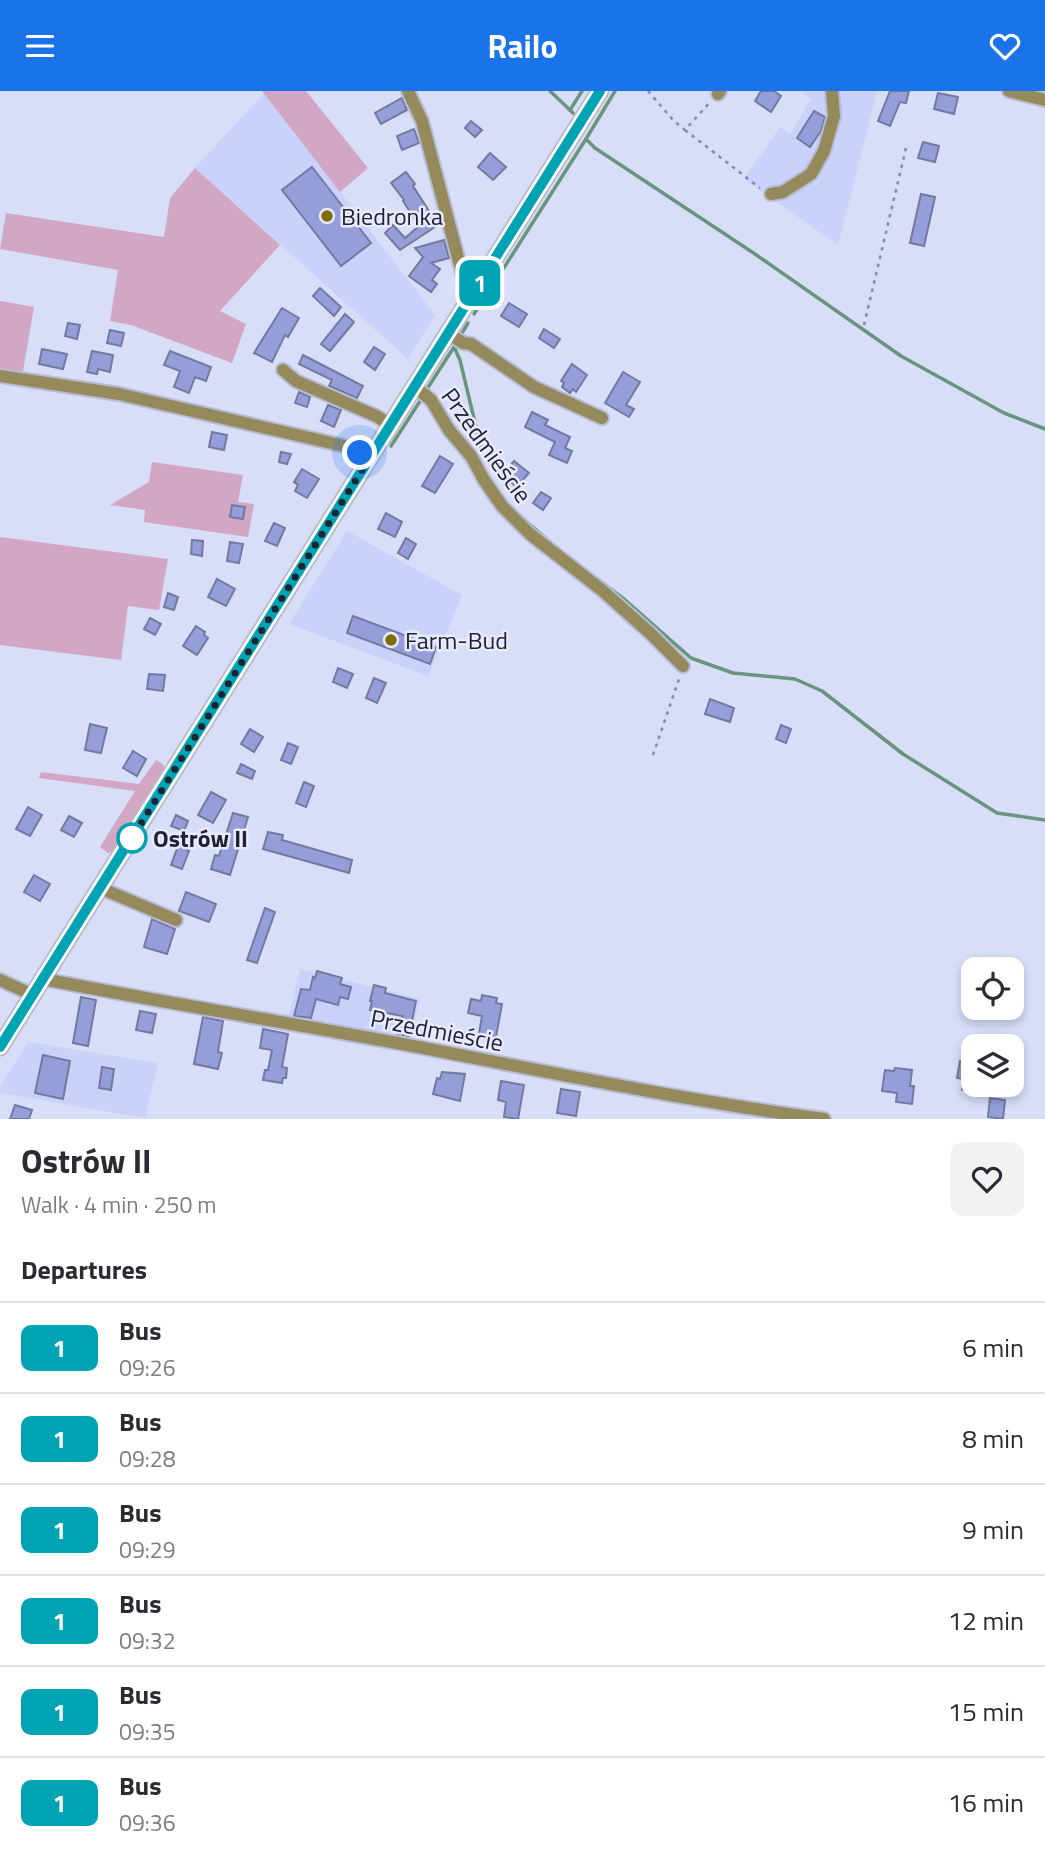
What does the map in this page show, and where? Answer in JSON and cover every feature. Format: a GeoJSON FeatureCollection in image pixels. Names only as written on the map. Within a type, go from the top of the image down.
{"type":"FeatureCollection","features":[{"type":"Feature","properties":{"kind":"main road"},"geometry":{"type":"LineString","coordinates":[[0,1047],[600,91]]}},
{"type":"Feature","properties":{"kind":"street"},"geometry":{"type":"LineString","coordinates":[[408,91],[422,121],[466,288],[471,297]]}},
{"type":"Feature","properties":{"kind":"street"},"geometry":{"type":"LineString","coordinates":[[771,194],[783,192],[811,174],[824,151],[834,116],[832,91]]}},
{"type":"Feature","properties":{"kind":"street"},"geometry":{"type":"LineString","coordinates":[[1009,91],[1045,100]]}},
{"type":"Feature","properties":{"kind":"street"},"geometry":{"type":"LineString","coordinates":[[449,333],[463,343],[471,344],[534,387],[602,418]]}},
{"type":"Feature","properties":{"kind":"street"},"geometry":{"type":"LineString","coordinates":[[283,370],[296,381],[391,425]]}},
{"type":"Feature","properties":{"kind":"street"},"geometry":{"type":"LineString","coordinates":[[0,376],[118,394],[196,411],[353,448],[369,459]]}},
{"type":"Feature","properties":{"kind":"street","name":"Przedmieście"},"geometry":{"type":"LineString","coordinates":[[415,387],[431,400],[502,506],[530,534],[603,591],[683,666]]}},
{"type":"Feature","properties":{"kind":"street"},"geometry":{"type":"LineString","coordinates":[[100,888],[177,920]]}},
{"type":"Feature","properties":{"kind":"street","name":"Przedmieście"},"geometry":{"type":"LineString","coordinates":[[43,979],[774,1116],[824,1119]]}},
{"type":"Feature","properties":{"kind":"street"},"geometry":{"type":"LineString","coordinates":[[0,980],[33,995]]}},
{"type":"Feature","properties":{"kind":"path"},"geometry":{"type":"LineString","coordinates":[[648,91],[673,120],[771,194]]}},
{"type":"Feature","properties":{"kind":"path"},"geometry":{"type":"LineString","coordinates":[[685,130],[719,92]]}},
{"type":"Feature","properties":{"kind":"path"},"geometry":{"type":"LineString","coordinates":[[864,325],[905,148]]}},
{"type":"Feature","properties":{"kind":"path"},"geometry":{"type":"LineString","coordinates":[[653,755],[683,666]]}},
{"type":"Feature","properties":{"kind":"shaded area"},"geometry":{"type":"Polygon","coordinates":[[[262,91],[306,91],[368,168],[340,192],[262,91]]]}},
{"type":"Feature","properties":{"kind":"shaded area"},"geometry":{"type":"Polygon","coordinates":[[[801,91],[877,91],[838,245],[744,179],[780,127],[790,134],[811,99],[801,91]]]}},
{"type":"Feature","properties":{"kind":"shaded area"},"geometry":{"type":"Polygon","coordinates":[[[264,93],[435,315],[408,359],[195,168],[264,93]]]}},
{"type":"Feature","properties":{"kind":"shaded area"},"geometry":{"type":"Polygon","coordinates":[[[195,168],[280,245],[220,311],[246,324],[232,363],[131,325],[110,321],[118,270],[0,249],[6,213],[164,237],[170,198],[195,168]]]}},
{"type":"Feature","properties":{"kind":"shaded area"},"geometry":{"type":"Polygon","coordinates":[[[0,301],[34,307],[21,383],[0,379],[0,301]]]}},
{"type":"Feature","properties":{"kind":"shaded area"},"geometry":{"type":"Polygon","coordinates":[[[152,462],[243,475],[238,502],[254,504],[248,537],[144,522],[145,510],[110,505],[149,482],[152,462]]]}},
{"type":"Feature","properties":{"kind":"shaded area"},"geometry":{"type":"Polygon","coordinates":[[[347,531],[462,595],[428,676],[289,624],[347,531]]]}},
{"type":"Feature","properties":{"kind":"shaded area"},"geometry":{"type":"Polygon","coordinates":[[[0,537],[168,559],[159,610],[128,606],[121,660],[0,645],[0,537]]]}},
{"type":"Feature","properties":{"kind":"shaded area"},"geometry":{"type":"Polygon","coordinates":[[[156,760],[164,765],[164,768],[116,847],[108,853],[100,847],[135,791],[39,778],[41,772],[139,784],[156,760]]]}},
{"type":"Feature","properties":{"kind":"shaded area"},"geometry":{"type":"Polygon","coordinates":[[[300,969],[420,999],[409,1041],[288,1019],[300,969]]]}},
{"type":"Feature","properties":{"kind":"shaded area"},"geometry":{"type":"Polygon","coordinates":[[[28,1042],[158,1063],[145,1118],[0,1093],[0,1087],[28,1042]]]}},
{"type":"Feature","properties":{"kind":"building"},"geometry":{"type":"Polygon","coordinates":[[[761,91],[774,91],[781,96],[771,112],[755,101],[761,91]]]}},
{"type":"Feature","properties":{"kind":"building"},"geometry":{"type":"Polygon","coordinates":[[[890,91],[909,91],[906,103],[900,102],[890,126],[878,121],[890,91]]]}},
{"type":"Feature","properties":{"kind":"building"},"geometry":{"type":"Polygon","coordinates":[[[938,93],[958,97],[954,114],[934,109],[938,93]]]}},
{"type":"Feature","properties":{"kind":"building"},"geometry":{"type":"Polygon","coordinates":[[[402,98],[407,110],[381,124],[375,113],[402,98]]]}},
{"type":"Feature","properties":{"kind":"building"},"geometry":{"type":"Polygon","coordinates":[[[814,111],[825,117],[821,131],[810,147],[797,138],[814,111]]]}},
{"type":"Feature","properties":{"kind":"building"},"geometry":{"type":"Polygon","coordinates":[[[471,121],[482,130],[475,137],[465,128],[471,121]]]}},
{"type":"Feature","properties":{"kind":"building"},"geometry":{"type":"Polygon","coordinates":[[[414,129],[419,143],[402,150],[397,136],[414,129]]]}},
{"type":"Feature","properties":{"kind":"building"},"geometry":{"type":"Polygon","coordinates":[[[923,142],[939,146],[935,162],[918,158],[923,142]]]}},
{"type":"Feature","properties":{"kind":"building"},"geometry":{"type":"Polygon","coordinates":[[[490,153],[506,167],[493,180],[478,167],[490,153]]]}},
{"type":"Feature","properties":{"kind":"building","name":"Biedronka"},"geometry":{"type":"Polygon","coordinates":[[[312,167],[371,243],[341,266],[282,190],[312,167]]]}},
{"type":"Feature","properties":{"kind":"building"},"geometry":{"type":"Polygon","coordinates":[[[406,172],[438,225],[400,250],[385,233],[393,225],[405,238],[419,226],[391,183],[406,172]]]}},
{"type":"Feature","properties":{"kind":"building"},"geometry":{"type":"Polygon","coordinates":[[[921,194],[935,197],[924,246],[910,243],[921,194]]]}},
{"type":"Feature","properties":{"kind":"building"},"geometry":{"type":"Polygon","coordinates":[[[444,240],[449,258],[431,263],[440,269],[432,280],[437,284],[431,292],[409,276],[423,257],[415,248],[444,240]]]}},
{"type":"Feature","properties":{"kind":"building"},"geometry":{"type":"Polygon","coordinates":[[[320,288],[341,307],[334,316],[313,296],[320,288]]]}},
{"type":"Feature","properties":{"kind":"building"},"geometry":{"type":"Polygon","coordinates":[[[509,303],[527,314],[519,327],[501,316],[509,303]]]}},
{"type":"Feature","properties":{"kind":"building"},"geometry":{"type":"Polygon","coordinates":[[[282,308],[299,318],[288,337],[285,335],[272,362],[254,353],[282,308]]]}},
{"type":"Feature","properties":{"kind":"building"},"geometry":{"type":"Polygon","coordinates":[[[345,314],[354,322],[330,351],[321,344],[345,314]]]}},
{"type":"Feature","properties":{"kind":"building"},"geometry":{"type":"Polygon","coordinates":[[[68,323],[80,325],[77,339],[65,336],[68,323]]]}},
{"type":"Feature","properties":{"kind":"building"},"geometry":{"type":"Polygon","coordinates":[[[544,329],[560,339],[554,348],[539,338],[544,329]]]}},
{"type":"Feature","properties":{"kind":"building"},"geometry":{"type":"Polygon","coordinates":[[[110,330],[124,333],[121,346],[107,343],[110,330]]]}},
{"type":"Feature","properties":{"kind":"building"},"geometry":{"type":"Polygon","coordinates":[[[374,347],[385,354],[375,370],[364,362],[374,347]]]}},
{"type":"Feature","properties":{"kind":"building"},"geometry":{"type":"Polygon","coordinates":[[[42,349],[67,354],[63,369],[39,364],[42,349]]]}},
{"type":"Feature","properties":{"kind":"building"},"geometry":{"type":"Polygon","coordinates":[[[92,351],[113,355],[110,372],[98,369],[97,374],[87,372],[92,351]]]}},
{"type":"Feature","properties":{"kind":"building"},"geometry":{"type":"Polygon","coordinates":[[[170,351],[211,367],[206,381],[195,377],[189,393],[174,387],[180,371],[164,365],[170,351]]]}},
{"type":"Feature","properties":{"kind":"building"},"geometry":{"type":"Polygon","coordinates":[[[303,355],[363,386],[357,398],[329,386],[332,380],[299,364],[303,355]]]}},
{"type":"Feature","properties":{"kind":"building"},"geometry":{"type":"Polygon","coordinates":[[[572,364],[587,375],[576,392],[573,389],[570,393],[562,387],[564,383],[561,381],[572,364]]]}},
{"type":"Feature","properties":{"kind":"building"},"geometry":{"type":"Polygon","coordinates":[[[623,372],[640,382],[626,405],[634,409],[629,417],[605,403],[623,372]]]}},
{"type":"Feature","properties":{"kind":"building"},"geometry":{"type":"Polygon","coordinates":[[[299,392],[310,397],[307,407],[295,403],[299,392]]]}},
{"type":"Feature","properties":{"kind":"building"},"geometry":{"type":"Polygon","coordinates":[[[328,405],[341,410],[334,427],[321,421],[328,405]]]}},
{"type":"Feature","properties":{"kind":"building"},"geometry":{"type":"Polygon","coordinates":[[[532,412],[548,420],[545,425],[570,437],[565,448],[572,451],[567,463],[549,455],[555,442],[525,427],[532,412]]]}},
{"type":"Feature","properties":{"kind":"building"},"geometry":{"type":"Polygon","coordinates":[[[212,432],[227,435],[224,450],[209,447],[212,432]]]}},
{"type":"Feature","properties":{"kind":"building"},"geometry":{"type":"Polygon","coordinates":[[[281,452],[291,454],[287,464],[279,462],[281,452]]]}},
{"type":"Feature","properties":{"kind":"building"},"geometry":{"type":"Polygon","coordinates":[[[440,456],[453,464],[435,493],[422,486],[440,456]]]}},
{"type":"Feature","properties":{"kind":"building"},"geometry":{"type":"Polygon","coordinates":[[[514,461],[529,473],[517,487],[502,476],[514,461]]]}},
{"type":"Feature","properties":{"kind":"building"},"geometry":{"type":"Polygon","coordinates":[[[302,469],[319,479],[307,498],[295,491],[298,485],[294,482],[302,469]]]}},
{"type":"Feature","properties":{"kind":"building"},"geometry":{"type":"Polygon","coordinates":[[[541,492],[551,498],[543,510],[533,503],[541,492]]]}},
{"type":"Feature","properties":{"kind":"building"},"geometry":{"type":"Polygon","coordinates":[[[232,505],[245,507],[243,519],[230,517],[232,505]]]}},
{"type":"Feature","properties":{"kind":"building"},"geometry":{"type":"Polygon","coordinates":[[[386,513],[402,522],[395,537],[378,529],[386,513]]]}},
{"type":"Feature","properties":{"kind":"building"},"geometry":{"type":"Polygon","coordinates":[[[274,523],[285,528],[277,546],[265,541],[274,523]]]}},
{"type":"Feature","properties":{"kind":"building"},"geometry":{"type":"Polygon","coordinates":[[[406,538],[416,544],[408,559],[398,553],[406,538]]]}},
{"type":"Feature","properties":{"kind":"building"},"geometry":{"type":"Polygon","coordinates":[[[192,540],[203,541],[202,556],[191,554],[192,540]]]}},
{"type":"Feature","properties":{"kind":"building"},"geometry":{"type":"Polygon","coordinates":[[[230,542],[243,544],[239,563],[227,561],[230,542]]]}},
{"type":"Feature","properties":{"kind":"building"},"geometry":{"type":"Polygon","coordinates":[[[217,579],[235,589],[226,606],[208,597],[217,579]]]}},
{"type":"Feature","properties":{"kind":"building"},"geometry":{"type":"Polygon","coordinates":[[[168,593],[178,597],[174,610],[164,607],[168,593]]]}},
{"type":"Feature","properties":{"kind":"building","name":"Farm-Bud"},"geometry":{"type":"Polygon","coordinates":[[[353,616],[436,647],[430,664],[347,633],[353,616]]]}},
{"type":"Feature","properties":{"kind":"building"},"geometry":{"type":"Polygon","coordinates":[[[150,618],[161,624],[155,635],[144,629],[150,618]]]}},
{"type":"Feature","properties":{"kind":"building"},"geometry":{"type":"Polygon","coordinates":[[[196,626],[205,632],[204,635],[208,638],[197,655],[183,646],[196,626]]]}},
{"type":"Feature","properties":{"kind":"building"},"geometry":{"type":"Polygon","coordinates":[[[338,668],[353,674],[347,688],[333,682],[338,668]]]}},
{"type":"Feature","properties":{"kind":"building"},"geometry":{"type":"Polygon","coordinates":[[[149,674],[165,675],[163,691],[147,689],[149,674]]]}},
{"type":"Feature","properties":{"kind":"building"},"geometry":{"type":"Polygon","coordinates":[[[374,678],[386,683],[377,703],[366,698],[374,678]]]}},
{"type":"Feature","properties":{"kind":"building"},"geometry":{"type":"Polygon","coordinates":[[[710,699],[734,708],[730,722],[705,714],[710,699]]]}},
{"type":"Feature","properties":{"kind":"building"},"geometry":{"type":"Polygon","coordinates":[[[90,724],[107,728],[101,753],[85,750],[90,724]]]}},
{"type":"Feature","properties":{"kind":"building"},"geometry":{"type":"Polygon","coordinates":[[[781,725],[791,729],[786,743],[776,739],[781,725]]]}},
{"type":"Feature","properties":{"kind":"building"},"geometry":{"type":"Polygon","coordinates":[[[250,729],[263,737],[254,752],[241,744],[250,729]]]}},
{"type":"Feature","properties":{"kind":"building"},"geometry":{"type":"Polygon","coordinates":[[[288,743],[298,747],[291,764],[281,760],[288,743]]]}},
{"type":"Feature","properties":{"kind":"building"},"geometry":{"type":"Polygon","coordinates":[[[133,751],[146,759],[137,776],[123,768],[133,751]]]}},
{"type":"Feature","properties":{"kind":"building"},"geometry":{"type":"Polygon","coordinates":[[[241,764],[255,771],[252,779],[237,773],[241,764]]]}},
{"type":"Feature","properties":{"kind":"building"},"geometry":{"type":"Polygon","coordinates":[[[304,782],[314,786],[306,807],[296,803],[304,782]]]}},
{"type":"Feature","properties":{"kind":"building"},"geometry":{"type":"Polygon","coordinates":[[[211,792],[226,800],[213,823],[198,815],[211,792]]]}},
{"type":"Feature","properties":{"kind":"building"},"geometry":{"type":"Polygon","coordinates":[[[28,807],[42,815],[30,836],[16,829],[28,807]]]}},
{"type":"Feature","properties":{"kind":"building"},"geometry":{"type":"Polygon","coordinates":[[[233,813],[248,817],[230,875],[211,869],[215,855],[219,856],[233,813]]]}},
{"type":"Feature","properties":{"kind":"building"},"geometry":{"type":"Polygon","coordinates":[[[176,815],[188,821],[184,831],[171,826],[176,815]]]}},
{"type":"Feature","properties":{"kind":"building"},"geometry":{"type":"Polygon","coordinates":[[[69,816],[82,823],[74,837],[61,830],[69,816]]]}},
{"type":"Feature","properties":{"kind":"building"},"geometry":{"type":"Polygon","coordinates":[[[268,832],[283,835],[282,840],[352,860],[349,873],[263,849],[268,832]]]}},
{"type":"Feature","properties":{"kind":"building"},"geometry":{"type":"Polygon","coordinates":[[[178,846],[189,851],[182,869],[171,865],[178,846]]]}},
{"type":"Feature","properties":{"kind":"building"},"geometry":{"type":"Polygon","coordinates":[[[34,875],[50,884],[40,901],[24,892],[34,875]]]}},
{"type":"Feature","properties":{"kind":"building"},"geometry":{"type":"Polygon","coordinates":[[[186,892],[216,904],[209,922],[179,911],[186,892]]]}},
{"type":"Feature","properties":{"kind":"building"},"geometry":{"type":"Polygon","coordinates":[[[265,908],[275,912],[257,963],[247,960],[265,908]]]}},
{"type":"Feature","properties":{"kind":"building"},"geometry":{"type":"Polygon","coordinates":[[[152,919],[175,929],[167,954],[144,947],[152,919]]]}},
{"type":"Feature","properties":{"kind":"building"},"geometry":{"type":"Polygon","coordinates":[[[317,971],[342,978],[340,984],[351,987],[348,999],[340,997],[338,1005],[316,999],[311,1018],[294,1016],[301,989],[310,990],[317,971]]]}},
{"type":"Feature","properties":{"kind":"building"},"geometry":{"type":"Polygon","coordinates":[[[374,985],[386,988],[385,993],[416,1001],[409,1036],[398,1034],[403,1016],[370,1010],[374,985]]]}},
{"type":"Feature","properties":{"kind":"building"},"geometry":{"type":"Polygon","coordinates":[[[482,995],[497,998],[496,1003],[502,1004],[496,1037],[479,1034],[482,1016],[468,1013],[471,999],[481,1001],[482,995]]]}},
{"type":"Feature","properties":{"kind":"building"},"geometry":{"type":"Polygon","coordinates":[[[81,997],[96,1000],[88,1046],[73,1043],[81,997]]]}},
{"type":"Feature","properties":{"kind":"building"},"geometry":{"type":"Polygon","coordinates":[[[140,1011],[156,1014],[152,1033],[136,1030],[140,1011]]]}},
{"type":"Feature","properties":{"kind":"building"},"geometry":{"type":"Polygon","coordinates":[[[203,1017],[223,1021],[218,1052],[222,1053],[218,1069],[194,1064],[203,1017]]]}},
{"type":"Feature","properties":{"kind":"building"},"geometry":{"type":"Polygon","coordinates":[[[263,1029],[288,1034],[282,1067],[287,1068],[286,1078],[283,1078],[282,1083],[263,1080],[272,1050],[260,1048],[263,1029]]]}},
{"type":"Feature","properties":{"kind":"building"},"geometry":{"type":"Polygon","coordinates":[[[43,1055],[70,1061],[63,1099],[35,1093],[43,1055]]]}},
{"type":"Feature","properties":{"kind":"building"},"geometry":{"type":"Polygon","coordinates":[[[961,1061],[961,1079],[957,1078],[961,1061]]]}},
{"type":"Feature","properties":{"kind":"building"},"geometry":{"type":"Polygon","coordinates":[[[102,1067],[114,1069],[111,1090],[99,1088],[102,1067]]]}},
{"type":"Feature","properties":{"kind":"building"},"geometry":{"type":"Polygon","coordinates":[[[895,1068],[912,1070],[912,1104],[896,1102],[897,1093],[882,1091],[885,1070],[894,1071],[895,1068]]]}},
{"type":"Feature","properties":{"kind":"building"},"geometry":{"type":"Polygon","coordinates":[[[442,1072],[465,1074],[460,1101],[433,1094],[437,1078],[440,1079],[442,1072]]]}},
{"type":"Feature","properties":{"kind":"building"},"geometry":{"type":"Polygon","coordinates":[[[501,1081],[524,1085],[518,1119],[504,1117],[506,1102],[498,1100],[501,1081]]]}},
{"type":"Feature","properties":{"kind":"building"},"geometry":{"type":"Polygon","coordinates":[[[561,1089],[580,1092],[576,1116],[557,1113],[561,1089]]]}},
{"type":"Feature","properties":{"kind":"building"},"geometry":{"type":"Polygon","coordinates":[[[990,1098],[1005,1100],[1003,1119],[988,1117],[990,1098]]]}},
{"type":"Feature","properties":{"kind":"building"},"geometry":{"type":"Polygon","coordinates":[[[15,1105],[32,1110],[29,1119],[10,1119],[15,1105]]]}},
{"type":"Feature","properties":{"kind":"waterway"},"geometry":{"type":"LineString","coordinates":[[550,91],[573,113]]}},
{"type":"Feature","properties":{"kind":"waterway"},"geometry":{"type":"LineString","coordinates":[[570,110],[582,91]]}},
{"type":"Feature","properties":{"kind":"waterway"},"geometry":{"type":"LineString","coordinates":[[615,91],[586,139],[595,148],[755,254],[901,356],[1004,413],[1045,429]]}},
{"type":"Feature","properties":{"kind":"waterway"},"geometry":{"type":"LineString","coordinates":[[493,285],[586,139]]}},
{"type":"Feature","properties":{"kind":"waterway"},"geometry":{"type":"LineString","coordinates":[[474,314],[487,293]]}},
{"type":"Feature","properties":{"kind":"waterway"},"geometry":{"type":"LineString","coordinates":[[462,333],[468,323]]}},
{"type":"Feature","properties":{"kind":"waterway"},"geometry":{"type":"LineString","coordinates":[[454,347],[460,360],[481,448]]}},
{"type":"Feature","properties":{"kind":"waterway"},"geometry":{"type":"LineString","coordinates":[[427,389],[454,347]]}},
{"type":"Feature","properties":{"kind":"waterway"},"geometry":{"type":"LineString","coordinates":[[391,446],[422,398]]}},
{"type":"Feature","properties":{"kind":"waterway"},"geometry":{"type":"LineString","coordinates":[[519,515],[550,542]]}},
{"type":"Feature","properties":{"kind":"waterway"},"geometry":{"type":"LineString","coordinates":[[596,578],[691,658],[733,673],[795,679],[822,691],[903,754],[997,813],[1045,820]]}},
{"type":"Feature","properties":{"kind":"bus line","name":"1"},"geometry":{"type":"LineString","coordinates":[[0,1047],[600,91]]}},
{"type":"Feature","properties":{"kind":"place","name":"Biedronka"},"geometry":{"type":"Point","coordinates":[327,216]}},
{"type":"Feature","properties":{"kind":"place","name":"Farm-Bud"},"geometry":{"type":"Point","coordinates":[391,640]}},
{"type":"Feature","properties":{"kind":"place","name":"Ostrów II"},"geometry":{"type":"Point","coordinates":[132,838]}},
{"type":"Feature","properties":{"kind":"route"},"geometry":{"type":"LineString","coordinates":[[132,838],[130,841],[369,459],[360,453]]}}]}
